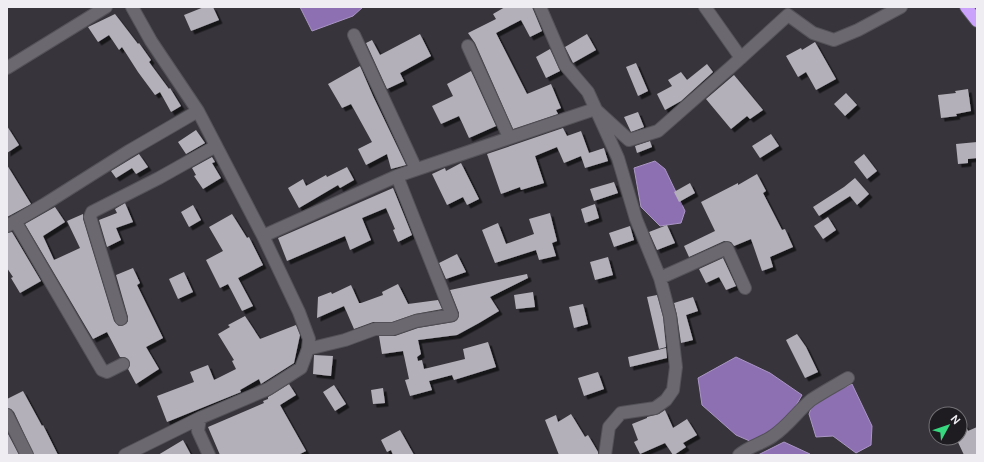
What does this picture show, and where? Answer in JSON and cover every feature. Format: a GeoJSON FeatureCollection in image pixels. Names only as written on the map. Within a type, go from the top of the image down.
{"type":"FeatureCollection","features":[{"type":"Feature","properties":{"kind":"highway"},"geometry":{"type":"LineString","coordinates":[[966,7],[977,21]]}},
{"type":"Feature","properties":{"kind":"street"},"geometry":{"type":"LineString","coordinates":[[7,68],[106,7]]}},
{"type":"Feature","properties":{"kind":"street"},"geometry":{"type":"LineString","coordinates":[[124,455],[200,418],[268,389],[301,368],[308,349],[308,339],[299,312],[263,236],[198,111],[151,41],[132,7]]}},
{"type":"Feature","properties":{"kind":"street"},"geometry":{"type":"LineString","coordinates":[[540,7],[565,65],[588,92],[618,158],[636,219],[660,278],[670,316],[676,367],[673,390],[666,400],[655,408],[621,413],[609,426],[605,455]]}},
{"type":"Feature","properties":{"kind":"street"},"geometry":{"type":"LineString","coordinates":[[705,7],[741,58]]}},
{"type":"Feature","properties":{"kind":"street"},"geometry":{"type":"LineString","coordinates":[[596,109],[629,140],[658,131],[788,15],[813,33],[834,40],[858,30],[901,7]]}},
{"type":"Feature","properties":{"kind":"street"},"geometry":{"type":"LineString","coordinates":[[354,35],[416,169]]}},
{"type":"Feature","properties":{"kind":"street"},"geometry":{"type":"LineString","coordinates":[[468,46],[509,137]]}},
{"type":"Feature","properties":{"kind":"street"},"geometry":{"type":"LineString","coordinates":[[263,236],[397,176],[509,137],[596,109]]}},
{"type":"Feature","properties":{"kind":"street"},"geometry":{"type":"LineString","coordinates":[[123,364],[107,372],[102,370],[11,223],[46,204],[128,151],[198,111]]}},
{"type":"Feature","properties":{"kind":"street"},"geometry":{"type":"LineString","coordinates":[[121,319],[90,217],[92,212],[159,178],[216,146]]}},
{"type":"Feature","properties":{"kind":"street"},"geometry":{"type":"LineString","coordinates":[[308,349],[345,340],[375,329],[393,329],[416,321],[452,315],[397,176]]}},
{"type":"Feature","properties":{"kind":"street"},"geometry":{"type":"LineString","coordinates":[[660,278],[726,248],[745,288]]}},
{"type":"Feature","properties":{"kind":"street"},"geometry":{"type":"LineString","coordinates":[[739,455],[745,449],[764,443],[783,429],[812,400],[848,378]]}},
{"type":"Feature","properties":{"kind":"street"},"geometry":{"type":"LineString","coordinates":[[7,415],[27,455]]}},
{"type":"Feature","properties":{"kind":"street"},"geometry":{"type":"LineString","coordinates":[[200,418],[198,431],[209,455]]}},
{"type":"Feature","properties":{"kind":"shaded area"},"geometry":{"type":"Polygon","coordinates":[[[300,7],[363,7],[353,16],[312,31],[300,7]]]}},
{"type":"Feature","properties":{"kind":"shaded area"},"geometry":{"type":"Polygon","coordinates":[[[655,161],[665,169],[685,211],[681,223],[660,226],[641,207],[634,168],[655,161]]]}},
{"type":"Feature","properties":{"kind":"shaded area"},"geometry":{"type":"Polygon","coordinates":[[[736,357],[770,373],[802,395],[786,423],[752,442],[736,435],[702,405],[698,378],[736,357]]]}},
{"type":"Feature","properties":{"kind":"shaded area"},"geometry":{"type":"Polygon","coordinates":[[[852,384],[872,426],[871,445],[856,453],[833,436],[816,437],[809,414],[814,401],[852,384]]]}},
{"type":"Feature","properties":{"kind":"shaded area"},"geometry":{"type":"Polygon","coordinates":[[[784,442],[810,454],[811,455],[758,455],[784,442]]]}},
{"type":"Feature","properties":{"kind":"building"},"geometry":{"type":"Polygon","coordinates":[[[204,7],[213,7],[219,20],[191,31],[184,15],[204,7]]]}},
{"type":"Feature","properties":{"kind":"building"},"geometry":{"type":"Polygon","coordinates":[[[505,7],[532,7],[542,31],[530,37],[521,20],[496,33],[527,94],[551,84],[561,108],[556,110],[558,114],[513,129],[475,43],[468,33],[496,19],[493,14],[505,7]]]}},
{"type":"Feature","properties":{"kind":"building"},"geometry":{"type":"Polygon","coordinates":[[[115,14],[138,44],[139,43],[151,60],[149,62],[169,89],[170,88],[181,106],[171,112],[160,92],[155,95],[122,47],[119,50],[109,35],[98,42],[88,27],[115,14]]]}},
{"type":"Feature","properties":{"kind":"building"},"geometry":{"type":"Polygon","coordinates":[[[420,34],[431,56],[400,73],[404,81],[387,89],[366,43],[372,40],[380,55],[420,34]]]}},
{"type":"Feature","properties":{"kind":"building"},"geometry":{"type":"Polygon","coordinates":[[[587,34],[596,50],[573,63],[565,47],[587,34]]]}},
{"type":"Feature","properties":{"kind":"building"},"geometry":{"type":"Polygon","coordinates":[[[815,42],[836,79],[816,90],[806,72],[798,77],[786,56],[801,48],[802,50],[815,42]]]}},
{"type":"Feature","properties":{"kind":"building"},"geometry":{"type":"Polygon","coordinates":[[[550,49],[560,71],[546,78],[536,57],[550,49]]]}},
{"type":"Feature","properties":{"kind":"building"},"geometry":{"type":"Polygon","coordinates":[[[636,63],[648,91],[638,96],[626,67],[636,63]]]}},
{"type":"Feature","properties":{"kind":"building"},"geometry":{"type":"Polygon","coordinates":[[[707,64],[713,72],[681,101],[665,110],[657,94],[672,86],[668,80],[681,72],[687,80],[707,64]]]}},
{"type":"Feature","properties":{"kind":"building"},"geometry":{"type":"Polygon","coordinates":[[[360,66],[406,165],[391,169],[387,154],[366,165],[358,149],[372,142],[351,104],[342,108],[328,84],[360,66]]]}},
{"type":"Feature","properties":{"kind":"building"},"geometry":{"type":"Polygon","coordinates":[[[471,71],[496,126],[469,138],[459,116],[441,124],[432,106],[453,96],[447,84],[471,71]]]}},
{"type":"Feature","properties":{"kind":"building"},"geometry":{"type":"Polygon","coordinates":[[[734,75],[763,110],[750,119],[747,116],[731,129],[706,99],[734,75]]]}},
{"type":"Feature","properties":{"kind":"building"},"geometry":{"type":"Polygon","coordinates":[[[968,89],[971,111],[956,114],[957,116],[941,118],[938,95],[956,93],[955,91],[968,89]]]}},
{"type":"Feature","properties":{"kind":"building"},"geometry":{"type":"Polygon","coordinates":[[[846,93],[857,105],[845,116],[834,104],[846,93]]]}},
{"type":"Feature","properties":{"kind":"building"},"geometry":{"type":"Polygon","coordinates":[[[638,112],[644,127],[631,132],[624,117],[638,112]]]}},
{"type":"Feature","properties":{"kind":"building"},"geometry":{"type":"Polygon","coordinates":[[[7,126],[19,145],[7,153],[7,126]]]}},
{"type":"Feature","properties":{"kind":"building"},"geometry":{"type":"Polygon","coordinates":[[[563,128],[567,136],[581,131],[589,153],[604,148],[608,161],[585,168],[581,156],[564,163],[557,147],[535,156],[544,183],[521,190],[520,187],[501,194],[487,154],[563,128]]]}},
{"type":"Feature","properties":{"kind":"building"},"geometry":{"type":"Polygon","coordinates":[[[196,130],[205,143],[186,154],[178,142],[196,130]]]}},
{"type":"Feature","properties":{"kind":"building"},"geometry":{"type":"Polygon","coordinates":[[[771,134],[779,146],[760,158],[752,146],[771,134]]]}},
{"type":"Feature","properties":{"kind":"building"},"geometry":{"type":"Polygon","coordinates":[[[650,141],[652,147],[637,153],[635,146],[650,141]]]}},
{"type":"Feature","properties":{"kind":"building"},"geometry":{"type":"Polygon","coordinates":[[[977,142],[977,158],[968,159],[968,163],[958,164],[956,144],[977,142]]]}},
{"type":"Feature","properties":{"kind":"building"},"geometry":{"type":"Polygon","coordinates":[[[139,154],[148,167],[136,174],[132,168],[116,178],[111,171],[139,154]]]}},
{"type":"Feature","properties":{"kind":"building"},"geometry":{"type":"Polygon","coordinates":[[[864,154],[877,171],[867,179],[854,162],[864,154]]]}},
{"type":"Feature","properties":{"kind":"building"},"geometry":{"type":"Polygon","coordinates":[[[212,157],[215,162],[212,163],[221,178],[203,189],[194,176],[196,175],[192,168],[212,157]]]}},
{"type":"Feature","properties":{"kind":"building"},"geometry":{"type":"Polygon","coordinates":[[[461,163],[479,199],[467,205],[463,197],[447,205],[432,174],[445,168],[446,171],[461,163]]]}},
{"type":"Feature","properties":{"kind":"building"},"geometry":{"type":"Polygon","coordinates":[[[7,165],[31,204],[7,217],[7,165]]]}},
{"type":"Feature","properties":{"kind":"building"},"geometry":{"type":"Polygon","coordinates":[[[347,167],[354,180],[340,188],[338,185],[299,208],[288,188],[303,179],[306,186],[326,175],[327,177],[347,167]]]}},
{"type":"Feature","properties":{"kind":"building"},"geometry":{"type":"Polygon","coordinates":[[[757,174],[766,191],[763,193],[782,230],[785,229],[793,247],[770,257],[773,267],[762,271],[751,239],[734,246],[731,242],[724,241],[689,257],[684,246],[715,231],[701,202],[738,183],[738,185],[757,174]]]}},
{"type":"Feature","properties":{"kind":"building"},"geometry":{"type":"Polygon","coordinates":[[[855,178],[869,194],[857,205],[850,196],[819,216],[813,207],[855,178]]]}},
{"type":"Feature","properties":{"kind":"building"},"geometry":{"type":"Polygon","coordinates":[[[614,182],[618,193],[594,201],[590,189],[614,182]]]}},
{"type":"Feature","properties":{"kind":"building"},"geometry":{"type":"Polygon","coordinates":[[[690,183],[695,193],[679,202],[674,192],[690,183]]]}},
{"type":"Feature","properties":{"kind":"building"},"geometry":{"type":"Polygon","coordinates":[[[393,188],[412,235],[398,242],[393,230],[395,229],[386,208],[362,218],[371,240],[350,250],[345,236],[287,261],[278,238],[393,188]]]}},
{"type":"Feature","properties":{"kind":"building"},"geometry":{"type":"Polygon","coordinates":[[[125,203],[133,222],[116,228],[121,240],[107,247],[99,220],[117,213],[115,209],[125,203]]]}},
{"type":"Feature","properties":{"kind":"building"},"geometry":{"type":"Polygon","coordinates":[[[595,204],[599,218],[585,223],[581,209],[595,204]]]}},
{"type":"Feature","properties":{"kind":"building"},"geometry":{"type":"Polygon","coordinates":[[[193,205],[201,220],[189,227],[181,212],[193,205]]]}},
{"type":"Feature","properties":{"kind":"building"},"geometry":{"type":"Polygon","coordinates":[[[55,207],[65,222],[43,236],[54,260],[80,248],[67,221],[83,214],[83,219],[114,321],[119,326],[126,324],[128,317],[116,275],[133,268],[140,283],[137,285],[163,338],[146,347],[159,369],[136,384],[128,369],[130,365],[129,360],[124,357],[120,357],[107,332],[93,339],[25,224],[55,207]]]}},
{"type":"Feature","properties":{"kind":"building"},"geometry":{"type":"Polygon","coordinates":[[[550,213],[557,241],[552,243],[556,256],[539,260],[536,250],[495,263],[482,230],[498,223],[506,244],[534,234],[529,219],[550,213]]]}},
{"type":"Feature","properties":{"kind":"building"},"geometry":{"type":"Polygon","coordinates":[[[232,214],[247,238],[249,237],[263,265],[238,278],[253,306],[242,311],[228,284],[220,288],[206,260],[223,251],[209,227],[232,214]]]}},
{"type":"Feature","properties":{"kind":"building"},"geometry":{"type":"Polygon","coordinates":[[[828,217],[836,230],[823,239],[814,226],[828,217]]]}},
{"type":"Feature","properties":{"kind":"building"},"geometry":{"type":"Polygon","coordinates":[[[667,225],[675,243],[657,250],[649,232],[667,225]]]}},
{"type":"Feature","properties":{"kind":"building"},"geometry":{"type":"Polygon","coordinates":[[[630,226],[634,240],[614,247],[609,233],[630,226]]]}},
{"type":"Feature","properties":{"kind":"building"},"geometry":{"type":"Polygon","coordinates":[[[12,232],[41,281],[20,293],[7,268],[7,233],[12,232]]]}},
{"type":"Feature","properties":{"kind":"building"},"geometry":{"type":"Polygon","coordinates":[[[457,254],[466,272],[446,279],[439,263],[457,254]]]}},
{"type":"Feature","properties":{"kind":"building"},"geometry":{"type":"Polygon","coordinates":[[[608,257],[613,275],[595,280],[590,262],[608,257]]]}},
{"type":"Feature","properties":{"kind":"building"},"geometry":{"type":"Polygon","coordinates":[[[723,258],[736,286],[726,290],[719,277],[706,283],[699,269],[723,258]]]}},
{"type":"Feature","properties":{"kind":"building"},"geometry":{"type":"Polygon","coordinates":[[[184,272],[193,292],[178,299],[169,279],[184,272]]]}},
{"type":"Feature","properties":{"kind":"building"},"geometry":{"type":"Polygon","coordinates":[[[527,274],[528,278],[490,297],[499,311],[457,335],[418,340],[421,354],[417,357],[418,361],[422,360],[424,369],[465,359],[463,349],[488,342],[496,367],[454,380],[452,375],[429,381],[432,390],[410,396],[405,380],[409,379],[403,351],[382,354],[379,336],[395,336],[418,328],[454,322],[457,320],[459,313],[450,290],[527,274]]]}},
{"type":"Feature","properties":{"kind":"building"},"geometry":{"type":"Polygon","coordinates":[[[398,284],[408,304],[438,300],[442,309],[415,314],[392,322],[373,322],[354,329],[344,306],[317,318],[318,297],[331,292],[332,294],[351,285],[359,303],[361,303],[383,295],[382,292],[398,284]]]}},
{"type":"Feature","properties":{"kind":"building"},"geometry":{"type":"Polygon","coordinates":[[[533,292],[535,307],[516,309],[514,295],[533,292]]]}},
{"type":"Feature","properties":{"kind":"building"},"geometry":{"type":"Polygon","coordinates":[[[657,295],[663,317],[666,347],[659,349],[647,297],[657,295]]]}},
{"type":"Feature","properties":{"kind":"building"},"geometry":{"type":"Polygon","coordinates":[[[693,297],[698,311],[686,315],[693,340],[681,343],[674,303],[693,297]]]}},
{"type":"Feature","properties":{"kind":"building"},"geometry":{"type":"Polygon","coordinates":[[[583,304],[588,324],[574,328],[569,307],[583,304]]]}},
{"type":"Feature","properties":{"kind":"building"},"geometry":{"type":"Polygon","coordinates":[[[245,316],[260,339],[296,325],[300,335],[294,363],[261,384],[259,379],[240,390],[241,392],[167,422],[157,396],[194,382],[190,372],[208,365],[214,380],[236,369],[232,361],[234,360],[218,334],[230,327],[228,325],[245,316]]]}},
{"type":"Feature","properties":{"kind":"building"},"geometry":{"type":"Polygon","coordinates":[[[797,334],[806,347],[818,372],[805,378],[786,340],[797,334]]]}},
{"type":"Feature","properties":{"kind":"building"},"geometry":{"type":"Polygon","coordinates":[[[666,348],[667,358],[630,367],[628,357],[666,348]]]}},
{"type":"Feature","properties":{"kind":"building"},"geometry":{"type":"Polygon","coordinates":[[[314,355],[333,356],[331,376],[313,374],[314,355]]]}},
{"type":"Feature","properties":{"kind":"building"},"geometry":{"type":"Polygon","coordinates":[[[598,372],[604,389],[584,396],[578,378],[598,372]]]}},
{"type":"Feature","properties":{"kind":"building"},"geometry":{"type":"Polygon","coordinates":[[[289,384],[296,395],[280,405],[306,451],[298,455],[220,455],[208,427],[264,403],[263,401],[268,399],[268,397],[289,384]]]}},
{"type":"Feature","properties":{"kind":"building"},"geometry":{"type":"Polygon","coordinates":[[[334,385],[346,404],[335,411],[323,392],[334,385]]]}},
{"type":"Feature","properties":{"kind":"building"},"geometry":{"type":"Polygon","coordinates":[[[383,388],[385,403],[373,404],[371,390],[383,388]]]}},
{"type":"Feature","properties":{"kind":"building"},"geometry":{"type":"Polygon","coordinates":[[[23,391],[42,426],[43,425],[58,455],[34,455],[14,412],[7,408],[7,399],[23,391]]]}},
{"type":"Feature","properties":{"kind":"building"},"geometry":{"type":"Polygon","coordinates":[[[665,410],[673,428],[687,419],[697,435],[683,443],[686,447],[674,455],[665,443],[640,454],[634,442],[638,440],[632,424],[647,417],[659,414],[665,410]]]}},
{"type":"Feature","properties":{"kind":"building"},"geometry":{"type":"Polygon","coordinates":[[[571,414],[585,437],[588,435],[598,452],[598,455],[559,455],[545,420],[556,415],[558,422],[571,414]]]}},
{"type":"Feature","properties":{"kind":"building"},"geometry":{"type":"Polygon","coordinates":[[[977,427],[977,455],[964,455],[960,446],[968,446],[968,431],[977,427]]]}},
{"type":"Feature","properties":{"kind":"building"},"geometry":{"type":"Polygon","coordinates":[[[400,430],[414,455],[393,455],[391,450],[387,452],[381,440],[400,430]]]}},
{"type":"Feature","properties":{"kind":"building"},"geometry":{"type":"Polygon","coordinates":[[[7,432],[19,455],[7,455],[7,432]]]}},
{"type":"Feature","properties":{"kind":"building"},"geometry":{"type":"Polygon","coordinates":[[[183,440],[191,455],[158,455],[183,440]]]}}]}
